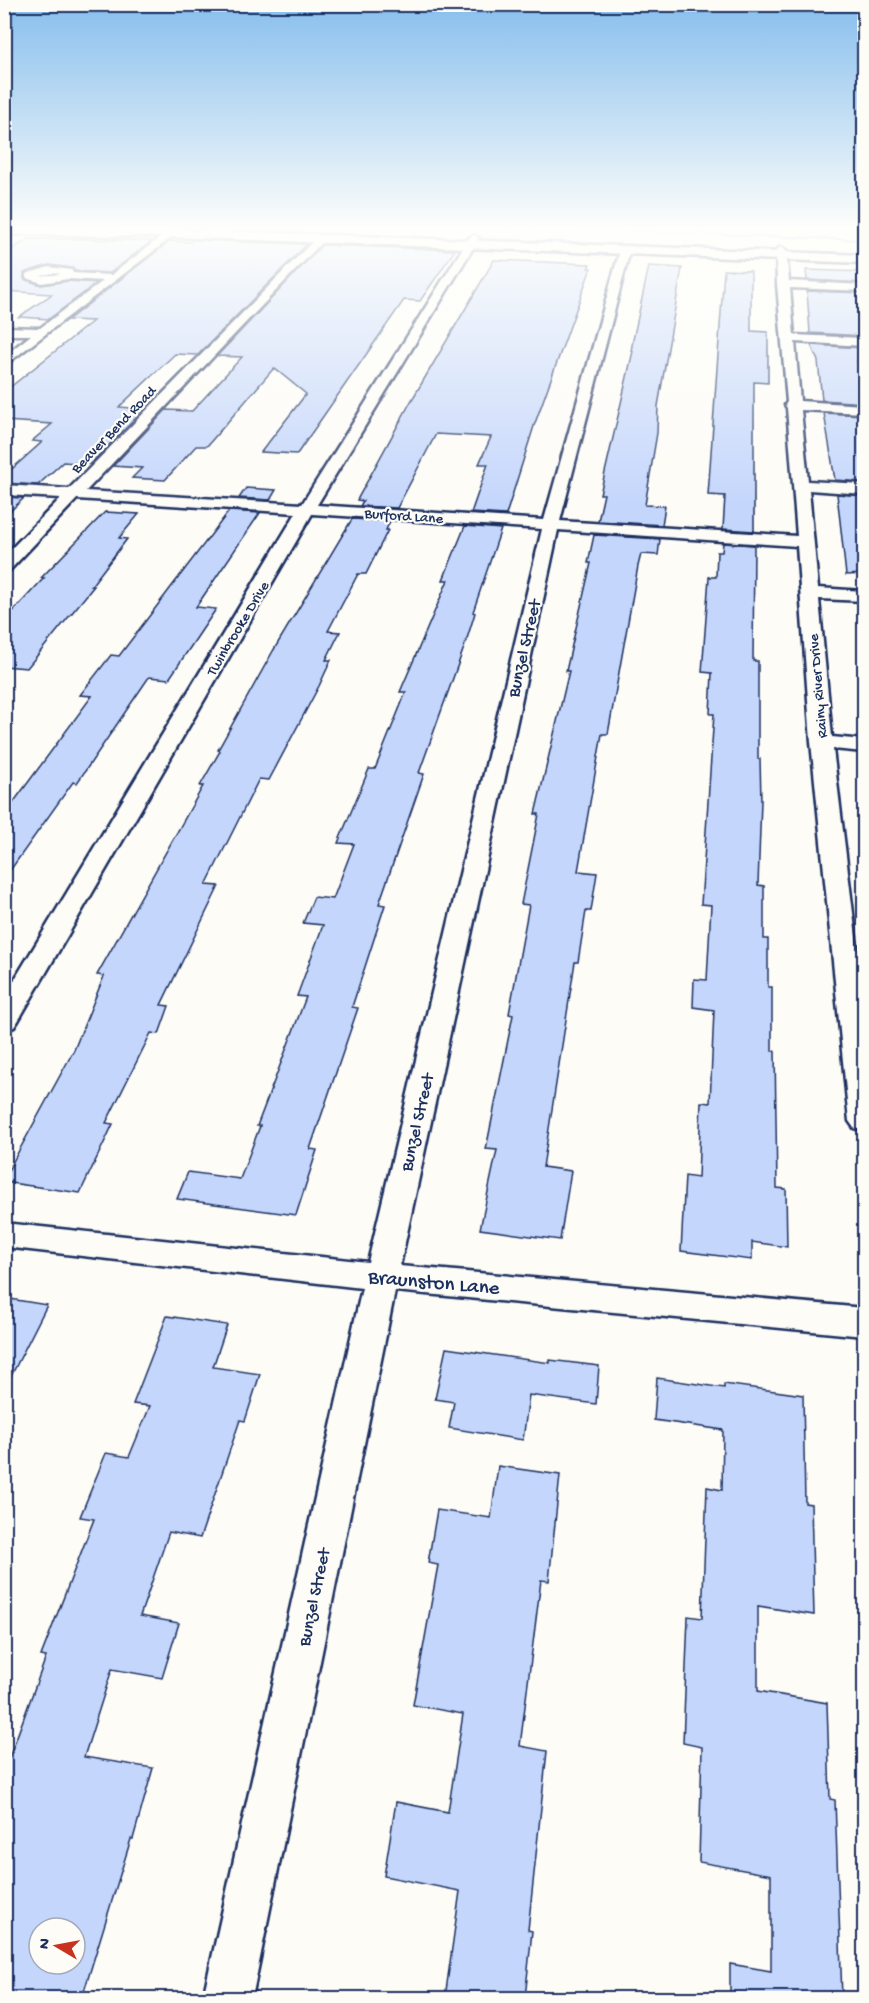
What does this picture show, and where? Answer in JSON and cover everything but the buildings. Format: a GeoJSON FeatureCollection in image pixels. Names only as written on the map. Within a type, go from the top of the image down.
{"type":"FeatureCollection","features":[{"type":"Feature","properties":{"kind":"street"},"geometry":{"type":"LineString","coordinates":[[4,362],[60,319]]}},
{"type":"Feature","properties":{"kind":"street","name":"Beaver Bend Road"},"geometry":{"type":"LineString","coordinates":[[4,566],[242,319]]}},
{"type":"Feature","properties":{"kind":"street","name":"Twinbrooke Drive"},"geometry":{"type":"LineString","coordinates":[[4,1022],[307,509],[424,319]]}},
{"type":"Feature","properties":{"kind":"street","name":"Bunzel Street"},"geometry":{"type":"LineString","coordinates":[[227,1998],[381,1277],[551,525],[606,319]]}},
{"type":"Feature","properties":{"kind":"street","name":"Rainy River Drive"},"geometry":{"type":"LineString","coordinates":[[785,319],[822,742],[855,964],[864,1121]]}},
{"type":"Feature","properties":{"kind":"street"},"geometry":{"type":"LineString","coordinates":[[4,330],[44,332]]}},
{"type":"Feature","properties":{"kind":"street"},"geometry":{"type":"LineString","coordinates":[[787,339],[864,342]]}},
{"type":"Feature","properties":{"kind":"street"},"geometry":{"type":"LineString","coordinates":[[792,405],[864,409]]}},
{"type":"Feature","properties":{"kind":"street"},"geometry":{"type":"LineString","coordinates":[[800,485],[864,489]]}},
{"type":"Feature","properties":{"kind":"street","name":"Burford Lane"},"geometry":{"type":"LineString","coordinates":[[4,490],[804,541]]}},
{"type":"Feature","properties":{"kind":"street"},"geometry":{"type":"LineString","coordinates":[[809,593],[864,596]]}},
{"type":"Feature","properties":{"kind":"street"},"geometry":{"type":"LineString","coordinates":[[822,742],[864,746]]}},
{"type":"Feature","properties":{"kind":"street","name":"Braunston Lane"},"geometry":{"type":"LineString","coordinates":[[4,1235],[381,1277],[864,1322]]}}]}
